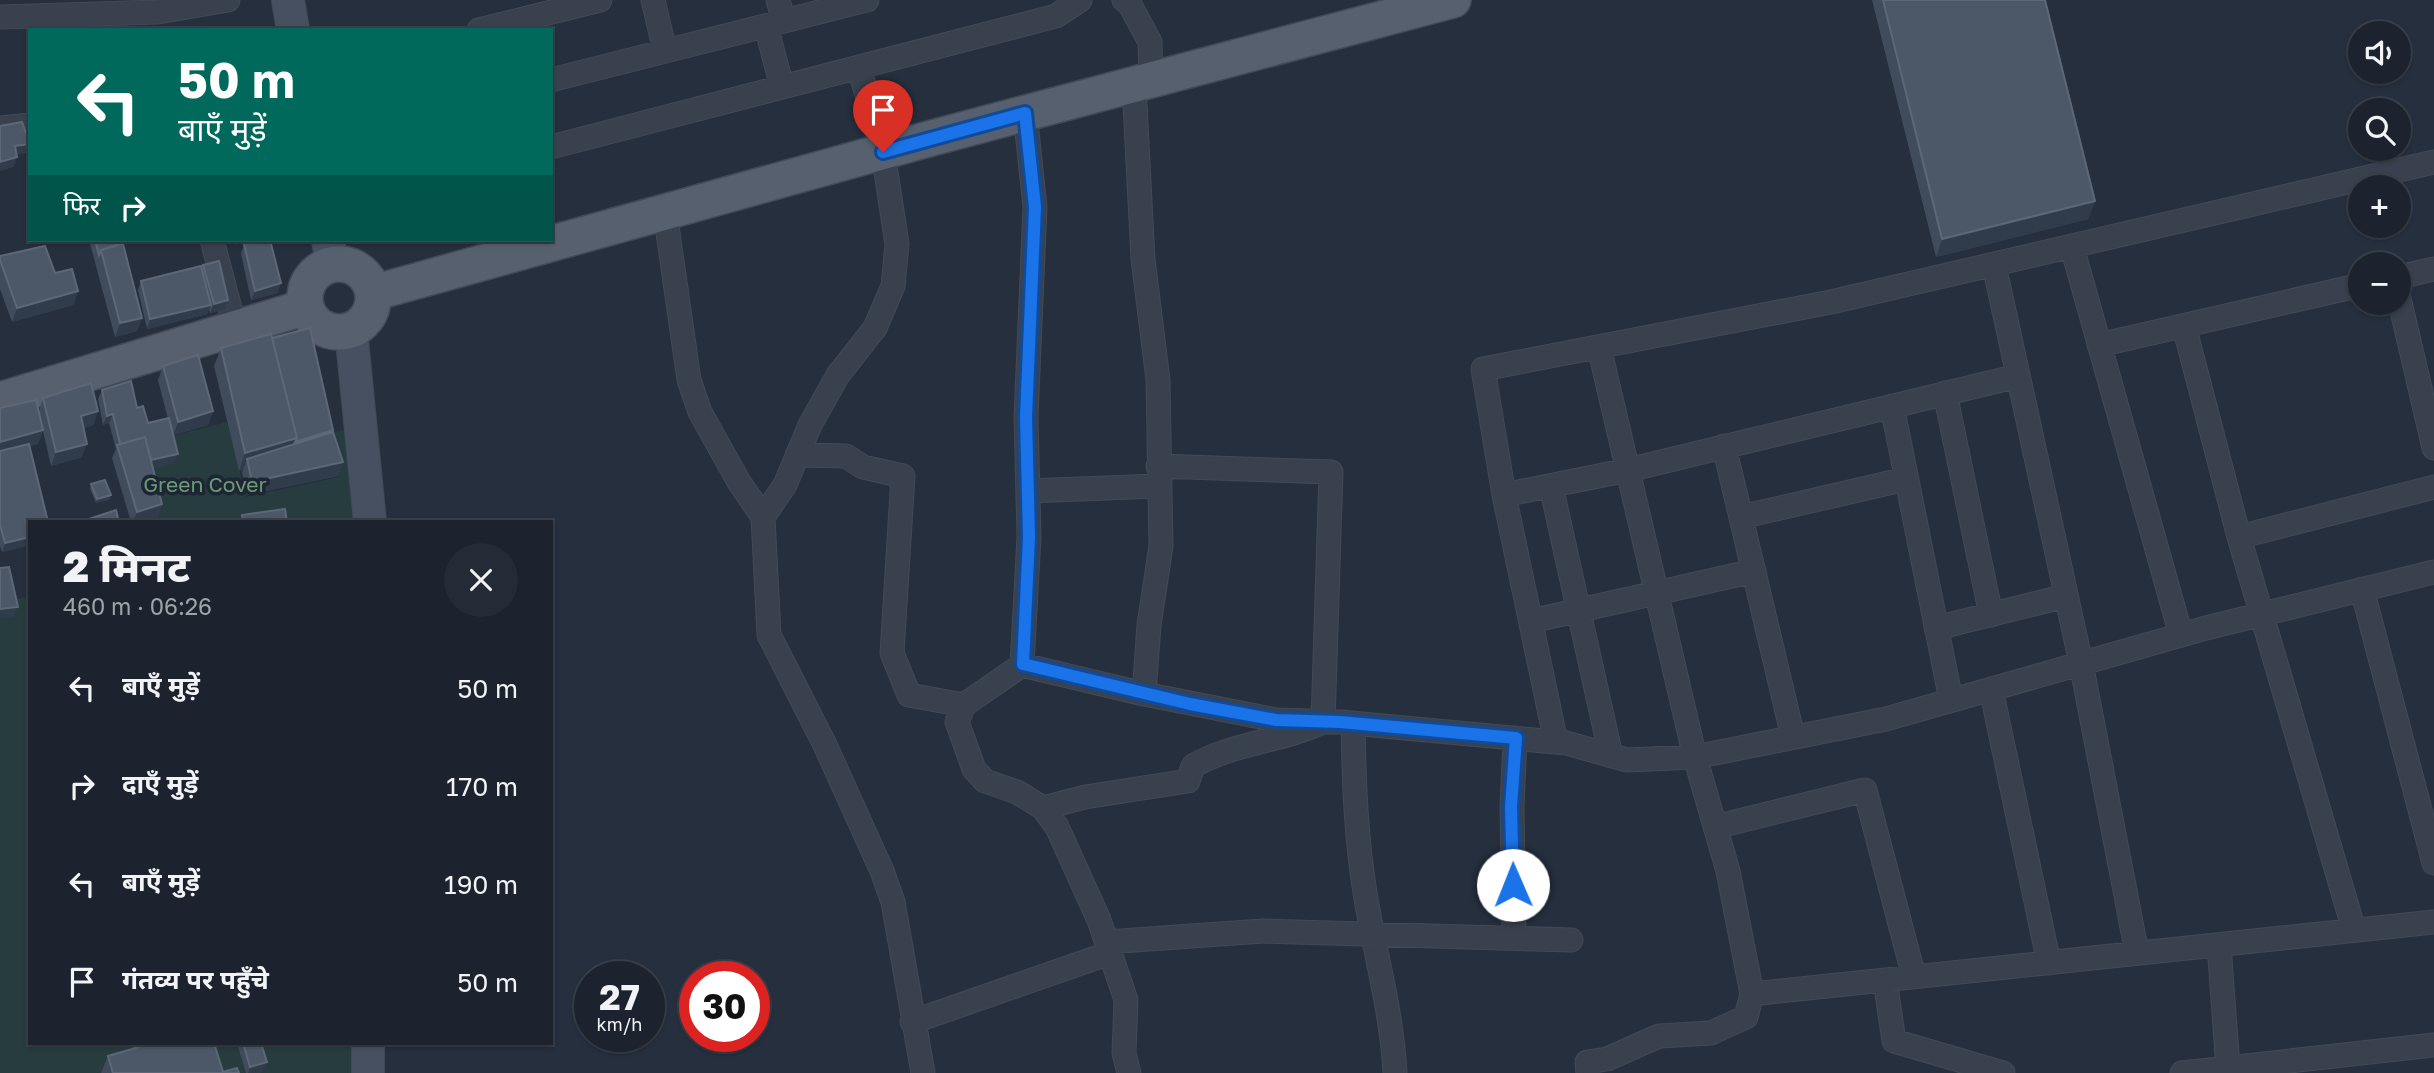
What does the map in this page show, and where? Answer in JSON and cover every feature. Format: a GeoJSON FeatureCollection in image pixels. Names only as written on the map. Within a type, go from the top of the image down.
{"type":"FeatureCollection","features":[{"type":"Feature","properties":{"kind":"main road"},"geometry":{"type":"LineString","coordinates":[[553,240],[1453,0]]}},
{"type":"Feature","properties":{"kind":"main road"},"geometry":{"type":"LineString","coordinates":[[373,293],[547,242]]}},
{"type":"Feature","properties":{"kind":"main road"},"geometry":{"type":"LineString","coordinates":[[330,252],[354,267],[370,282],[373,293],[369,316],[351,330],[340,333],[319,326],[306,307],[307,286],[330,252]]}},
{"type":"Feature","properties":{"kind":"main road"},"geometry":{"type":"LineString","coordinates":[[0,400],[236,331],[306,307]]}},
{"type":"Feature","properties":{"kind":"street"},"geometry":{"type":"LineString","coordinates":[[0,17],[228,0]]}},
{"type":"Feature","properties":{"kind":"street"},"geometry":{"type":"LineString","coordinates":[[288,0],[293,28]]}},
{"type":"Feature","properties":{"kind":"street"},"geometry":{"type":"LineString","coordinates":[[487,28],[600,0]]}},
{"type":"Feature","properties":{"kind":"street"},"geometry":{"type":"LineString","coordinates":[[653,0],[665,51]]}},
{"type":"Feature","properties":{"kind":"street"},"geometry":{"type":"LineString","coordinates":[[553,79],[665,51],[776,16],[867,0]]}},
{"type":"Feature","properties":{"kind":"street"},"geometry":{"type":"LineString","coordinates":[[553,146],[1056,16],[1080,0]]}},
{"type":"Feature","properties":{"kind":"street"},"geometry":{"type":"LineString","coordinates":[[1124,0],[1129,3],[1150,42],[1143,82],[1143,259],[1158,380],[1161,546],[1149,625],[1143,694]]}},
{"type":"Feature","properties":{"kind":"street"},"geometry":{"type":"LineString","coordinates":[[776,16],[782,87]]}},
{"type":"Feature","properties":{"kind":"street"},"geometry":{"type":"LineString","coordinates":[[763,517],[785,485],[810,425],[838,375],[875,328],[893,286],[897,244],[883,152],[859,67]]}},
{"type":"Feature","properties":{"kind":"street"},"geometry":{"type":"LineString","coordinates":[[1023,664],[1029,537],[1026,417],[1035,207],[1025,113]]}},
{"type":"Feature","properties":{"kind":"street"},"geometry":{"type":"LineString","coordinates":[[0,128],[28,125]]}},
{"type":"Feature","properties":{"kind":"street"},"geometry":{"type":"LineString","coordinates":[[1556,742],[1504,495],[1483,369],[1831,302],[2434,162]]}},
{"type":"Feature","properties":{"kind":"street"},"geometry":{"type":"LineString","coordinates":[[665,212],[689,380],[700,412],[739,482],[763,517],[769,635],[825,744],[882,871],[893,902],[923,1073]]}},
{"type":"Feature","properties":{"kind":"street"},"geometry":{"type":"LineString","coordinates":[[213,242],[236,331]]}},
{"type":"Feature","properties":{"kind":"street"},"geometry":{"type":"LineString","coordinates":[[2072,247],[2181,635]]}},
{"type":"Feature","properties":{"kind":"street"},"geometry":{"type":"LineString","coordinates":[[1994,265],[2081,663],[2137,953]]}},
{"type":"Feature","properties":{"kind":"street"},"geometry":{"type":"LineString","coordinates":[[2411,274],[2434,269]]}},
{"type":"Feature","properties":{"kind":"street"},"geometry":{"type":"LineString","coordinates":[[2099,345],[2348,288]]}},
{"type":"Feature","properties":{"kind":"street"},"geometry":{"type":"LineString","coordinates":[[2403,315],[2434,448]]}},
{"type":"Feature","properties":{"kind":"street"},"geometry":{"type":"LineString","coordinates":[[2184,326],[2239,537],[2354,930]]}},
{"type":"Feature","properties":{"kind":"street"},"geometry":{"type":"LineString","coordinates":[[351,330],[370,520]]}},
{"type":"Feature","properties":{"kind":"street"},"geometry":{"type":"LineString","coordinates":[[1588,1073],[1587,1062],[1607,1059],[1659,1036],[1711,1033],[1746,1017],[1752,994],[1728,871],[1695,757],[1599,347]]}},
{"type":"Feature","properties":{"kind":"street"},"geometry":{"type":"LineString","coordinates":[[1504,495],[1628,470],[2018,376]]}},
{"type":"Feature","properties":{"kind":"street"},"geometry":{"type":"LineString","coordinates":[[1945,393],[1991,615]]}},
{"type":"Feature","properties":{"kind":"street"},"geometry":{"type":"LineString","coordinates":[[1892,406],[1951,700]]}},
{"type":"Feature","properties":{"kind":"street"},"geometry":{"type":"LineString","coordinates":[[1724,446],[1793,737]]}},
{"type":"Feature","properties":{"kind":"street"},"geometry":{"type":"LineString","coordinates":[[797,455],[846,456],[863,467],[903,476],[892,653],[909,695],[964,705]]}},
{"type":"Feature","properties":{"kind":"street"},"geometry":{"type":"LineString","coordinates":[[1028,491],[1158,476],[1331,472],[1322,722]]}},
{"type":"Feature","properties":{"kind":"street"},"geometry":{"type":"LineString","coordinates":[[1741,517],[1906,479]]}},
{"type":"Feature","properties":{"kind":"street"},"geometry":{"type":"LineString","coordinates":[[1550,486],[1611,756]]}},
{"type":"Feature","properties":{"kind":"street"},"geometry":{"type":"LineString","coordinates":[[2239,537],[2434,487]]}},
{"type":"Feature","properties":{"kind":"street"},"geometry":{"type":"LineString","coordinates":[[1531,621],[1754,571]]}},
{"type":"Feature","properties":{"kind":"street"},"geometry":{"type":"LineString","coordinates":[[1129,1073],[1124,1053],[1126,1000],[1108,948],[1056,827],[1043,808],[1017,792],[985,781],[974,769],[957,722],[964,705],[1023,664],[1143,694],[1276,720],[1353,723],[1556,742],[1627,760],[1695,757],[1886,719],[2262,613],[2434,572]]}},
{"type":"Feature","properties":{"kind":"street"},"geometry":{"type":"LineString","coordinates":[[2362,589],[2434,863]]}},
{"type":"Feature","properties":{"kind":"street"},"geometry":{"type":"LineString","coordinates":[[1936,628],[2066,596]]}},
{"type":"Feature","properties":{"kind":"street"},"geometry":{"type":"LineString","coordinates":[[1991,689],[2049,963]]}},
{"type":"Feature","properties":{"kind":"street"},"geometry":{"type":"LineString","coordinates":[[1043,808],[1085,797],[1188,781],[1194,766],[1211,756],[1293,735],[1322,722]]}},
{"type":"Feature","properties":{"kind":"street"},"geometry":{"type":"LineString","coordinates":[[1353,723],[1354,805],[1373,932],[1393,1035],[1395,1073]]}},
{"type":"Feature","properties":{"kind":"street"},"geometry":{"type":"LineString","coordinates":[[1514,937],[1511,807],[1516,738]]}},
{"type":"Feature","properties":{"kind":"street"},"geometry":{"type":"LineString","coordinates":[[1715,827],[1866,790],[1914,977]]}},
{"type":"Feature","properties":{"kind":"street"},"geometry":{"type":"LineString","coordinates":[[1752,994],[2434,922]]}},
{"type":"Feature","properties":{"kind":"street"},"geometry":{"type":"LineString","coordinates":[[912,1022],[1108,948],[1264,931],[1373,932],[1571,940]]}},
{"type":"Feature","properties":{"kind":"street"},"geometry":{"type":"LineString","coordinates":[[2219,945],[2228,1068]]}},
{"type":"Feature","properties":{"kind":"street"},"geometry":{"type":"LineString","coordinates":[[1885,980],[1894,1041],[2003,1073]]}},
{"type":"Feature","properties":{"kind":"street"},"geometry":{"type":"LineString","coordinates":[[368,1045],[368,1073]]}},
{"type":"Feature","properties":{"kind":"street"},"geometry":{"type":"LineString","coordinates":[[2182,1073],[2434,1045]]}},
{"type":"Feature","properties":{"kind":"green space","name":"Green Cover"},"geometry":{"type":"Polygon","coordinates":[[[227,422],[246,497],[339,477],[326,434],[361,425],[366,520],[145,520],[145,470],[168,437],[227,422]]]}},
{"type":"Feature","properties":{"kind":"green space"},"geometry":{"type":"Polygon","coordinates":[[[28,596],[28,1045],[366,1045],[359,1073],[0,1073],[0,603],[28,596]]]}},
{"type":"Feature","properties":{"kind":"building"},"geometry":{"type":"Polygon","coordinates":[[[1883,0],[2045,0],[2095,201],[1942,239],[1883,0]]]}},
{"type":"Feature","properties":{"kind":"building"},"geometry":{"type":"Polygon","coordinates":[[[22,122],[28,144],[15,146],[17,157],[0,162],[0,126],[22,122]]]}},
{"type":"Feature","properties":{"kind":"building"},"geometry":{"type":"Polygon","coordinates":[[[96,242],[125,242],[101,250],[99,255],[96,242]]]}},
{"type":"Feature","properties":{"kind":"building"},"geometry":{"type":"Polygon","coordinates":[[[271,242],[281,283],[255,291],[244,244],[271,242]]]}},
{"type":"Feature","properties":{"kind":"building"},"geometry":{"type":"Polygon","coordinates":[[[123,244],[142,318],[120,323],[101,250],[123,244]]]}},
{"type":"Feature","properties":{"kind":"building"},"geometry":{"type":"Polygon","coordinates":[[[45,246],[55,273],[72,269],[78,291],[17,308],[0,256],[45,246]]]}},
{"type":"Feature","properties":{"kind":"building"},"geometry":{"type":"Polygon","coordinates":[[[219,261],[228,300],[214,304],[203,265],[219,261]]]}},
{"type":"Feature","properties":{"kind":"building"},"geometry":{"type":"Polygon","coordinates":[[[201,266],[211,305],[150,319],[141,281],[201,266]]]}},
{"type":"Feature","properties":{"kind":"building"},"geometry":{"type":"Polygon","coordinates":[[[310,328],[333,430],[295,442],[297,438],[272,338],[310,328]]]}},
{"type":"Feature","properties":{"kind":"building"},"geometry":{"type":"Polygon","coordinates":[[[271,334],[297,438],[245,453],[221,348],[271,334]]]}},
{"type":"Feature","properties":{"kind":"building"},"geometry":{"type":"Polygon","coordinates":[[[198,355],[213,411],[178,422],[163,366],[198,355]]]}},
{"type":"Feature","properties":{"kind":"building"},"geometry":{"type":"Polygon","coordinates":[[[131,381],[137,408],[143,406],[148,423],[169,418],[178,454],[151,460],[145,437],[120,444],[113,414],[107,416],[102,390],[131,381]]]}},
{"type":"Feature","properties":{"kind":"building"},"geometry":{"type":"Polygon","coordinates":[[[91,383],[98,411],[81,416],[87,444],[56,452],[43,398],[91,383]]]}},
{"type":"Feature","properties":{"kind":"building"},"geometry":{"type":"Polygon","coordinates":[[[36,400],[43,430],[0,442],[0,408],[36,400]]]}},
{"type":"Feature","properties":{"kind":"building"},"geometry":{"type":"Polygon","coordinates":[[[333,432],[343,462],[252,482],[247,459],[333,432]]]}},
{"type":"Feature","properties":{"kind":"building"},"geometry":{"type":"Polygon","coordinates":[[[145,437],[162,504],[137,512],[117,445],[145,437]]]}},
{"type":"Feature","properties":{"kind":"building"},"geometry":{"type":"Polygon","coordinates":[[[29,444],[48,520],[28,520],[28,537],[5,543],[0,525],[0,451],[29,444]]]}},
{"type":"Feature","properties":{"kind":"building"},"geometry":{"type":"Polygon","coordinates":[[[105,480],[111,495],[97,499],[91,484],[105,480]]]}},
{"type":"Feature","properties":{"kind":"building"},"geometry":{"type":"Polygon","coordinates":[[[285,509],[287,520],[243,520],[242,515],[285,509]]]}},
{"type":"Feature","properties":{"kind":"building"},"geometry":{"type":"Polygon","coordinates":[[[116,510],[118,520],[86,520],[116,510]]]}},
{"type":"Feature","properties":{"kind":"building"},"geometry":{"type":"Polygon","coordinates":[[[9,567],[18,607],[0,609],[0,568],[9,567]]]}},
{"type":"Feature","properties":{"kind":"building"},"geometry":{"type":"Polygon","coordinates":[[[215,1045],[223,1072],[237,1068],[239,1073],[113,1073],[108,1056],[139,1047],[215,1045]]]}},
{"type":"Feature","properties":{"kind":"building"},"geometry":{"type":"Polygon","coordinates":[[[244,1045],[262,1045],[267,1062],[250,1067],[244,1045]]]}},
{"type":"Feature","properties":{"kind":"route"},"geometry":{"type":"LineString","coordinates":[[883,152],[1025,113],[1035,207],[1026,417],[1029,537],[1023,664],[1143,694],[1276,720],[1340,722],[1516,738],[1511,807],[1513,885]]}}]}
